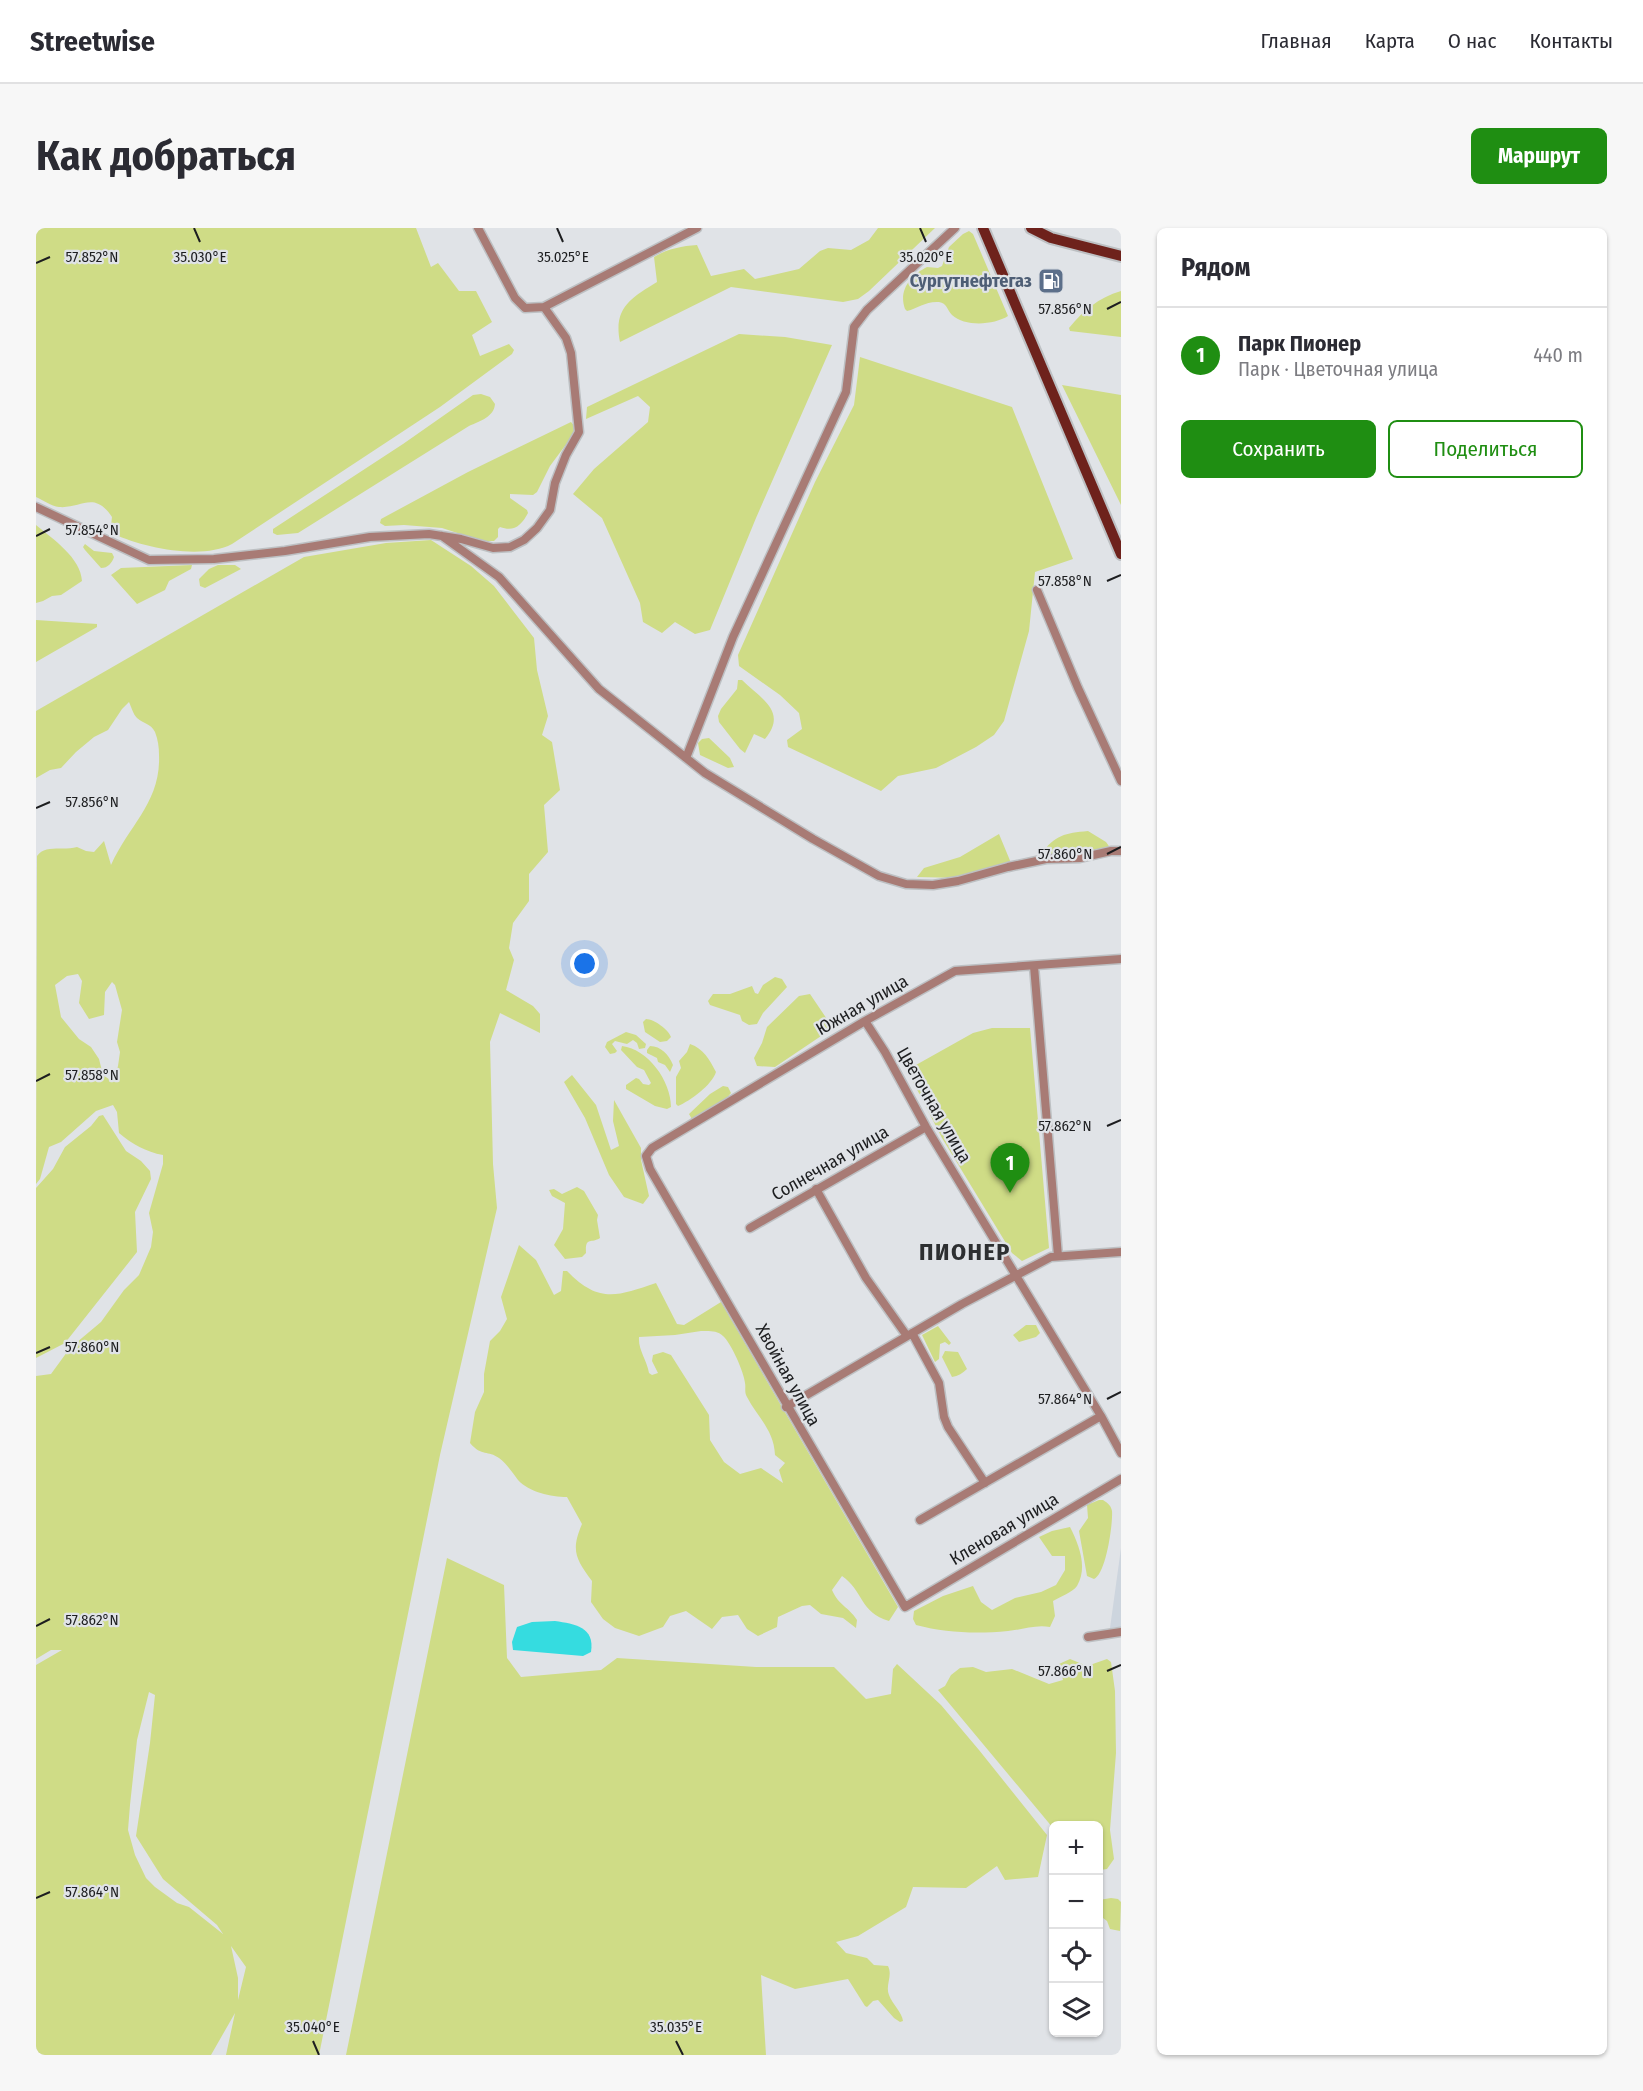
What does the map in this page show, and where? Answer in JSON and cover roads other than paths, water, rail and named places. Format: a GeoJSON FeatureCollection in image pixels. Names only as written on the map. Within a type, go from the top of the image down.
{"type":"FeatureCollection","features":[{"type":"Feature","properties":{"kind":"main road"},"geometry":{"type":"LineString","coordinates":[[983,228],[1121,554]]}},
{"type":"Feature","properties":{"kind":"main road"},"geometry":{"type":"LineString","coordinates":[[1031,228],[1051,238],[1121,256]]}},
{"type":"Feature","properties":{"kind":"street"},"geometry":{"type":"LineString","coordinates":[[478,228],[515,298],[525,308],[544,307],[697,228]]}},
{"type":"Feature","properties":{"kind":"street"},"geometry":{"type":"LineString","coordinates":[[686,758],[733,637],[846,392],[854,327],[867,310],[955,228]]}},
{"type":"Feature","properties":{"kind":"street"},"geometry":{"type":"LineString","coordinates":[[36,507],[149,560],[214,559],[370,537],[429,534],[493,548],[510,547],[524,540],[537,528],[550,510],[555,483],[566,455],[579,432],[573,364],[569,345],[544,307]]}},
{"type":"Feature","properties":{"kind":"street"},"geometry":{"type":"LineString","coordinates":[[442,536],[499,577],[599,689],[705,773],[879,876],[906,884],[933,885],[1046,859],[1080,858],[1111,850],[1121,851]]}},
{"type":"Feature","properties":{"kind":"street"},"geometry":{"type":"LineString","coordinates":[[1037,591],[1121,781]]}},
{"type":"Feature","properties":{"kind":"street","name":"Южная улица"},"geometry":{"type":"LineString","coordinates":[[646,1156],[652,1148],[865,1021],[955,971],[1121,959]]}},
{"type":"Feature","properties":{"kind":"street"},"geometry":{"type":"LineString","coordinates":[[1034,966],[1058,1256]]}},
{"type":"Feature","properties":{"kind":"street","name":"Цветочная улица"},"geometry":{"type":"LineString","coordinates":[[865,1021],[1121,1453]]}},
{"type":"Feature","properties":{"kind":"street","name":"Солнечная улица"},"geometry":{"type":"LineString","coordinates":[[750,1227],[926,1127]]}},
{"type":"Feature","properties":{"kind":"street","name":"Хвойная улица"},"geometry":{"type":"LineString","coordinates":[[646,1156],[650,1169],[786,1407],[905,1607]]}},
{"type":"Feature","properties":{"kind":"street"},"geometry":{"type":"LineString","coordinates":[[816,1190],[866,1278],[910,1334],[939,1383],[944,1417],[948,1427],[986,1483]]}},
{"type":"Feature","properties":{"kind":"street"},"geometry":{"type":"LineString","coordinates":[[786,1407],[910,1334],[1051,1257],[1121,1252]]}},
{"type":"Feature","properties":{"kind":"street"},"geometry":{"type":"LineString","coordinates":[[920,1520],[1101,1416]]}},
{"type":"Feature","properties":{"kind":"street","name":"Кленовая улица"},"geometry":{"type":"LineString","coordinates":[[905,1607],[1121,1479]]}},
{"type":"Feature","properties":{"kind":"street"},"geometry":{"type":"LineString","coordinates":[[1088,1637],[1121,1632]]}},
{"type":"Feature","properties":{"kind":"water"},"geometry":{"type":"Polygon","coordinates":[[[555,1621],[582,1628],[587,1632],[590,1637],[591,1652],[583,1656],[513,1650],[512,1642],[517,1627],[532,1622],[555,1621]]]}},
{"type":"Feature","properties":{"kind":"place","name":"Сургутнефтегаз"},"geometry":{"type":"Point","coordinates":[1051,281]}},
{"type":"Feature","properties":{"kind":"place","name":"Парк Пионер"},"geometry":{"type":"Point","coordinates":[1010,1193]}},
{"type":"Feature","properties":{"kind":"district","name":"ПИОНЕР"},"geometry":{"type":"Point","coordinates":[965,1252]}}]}
